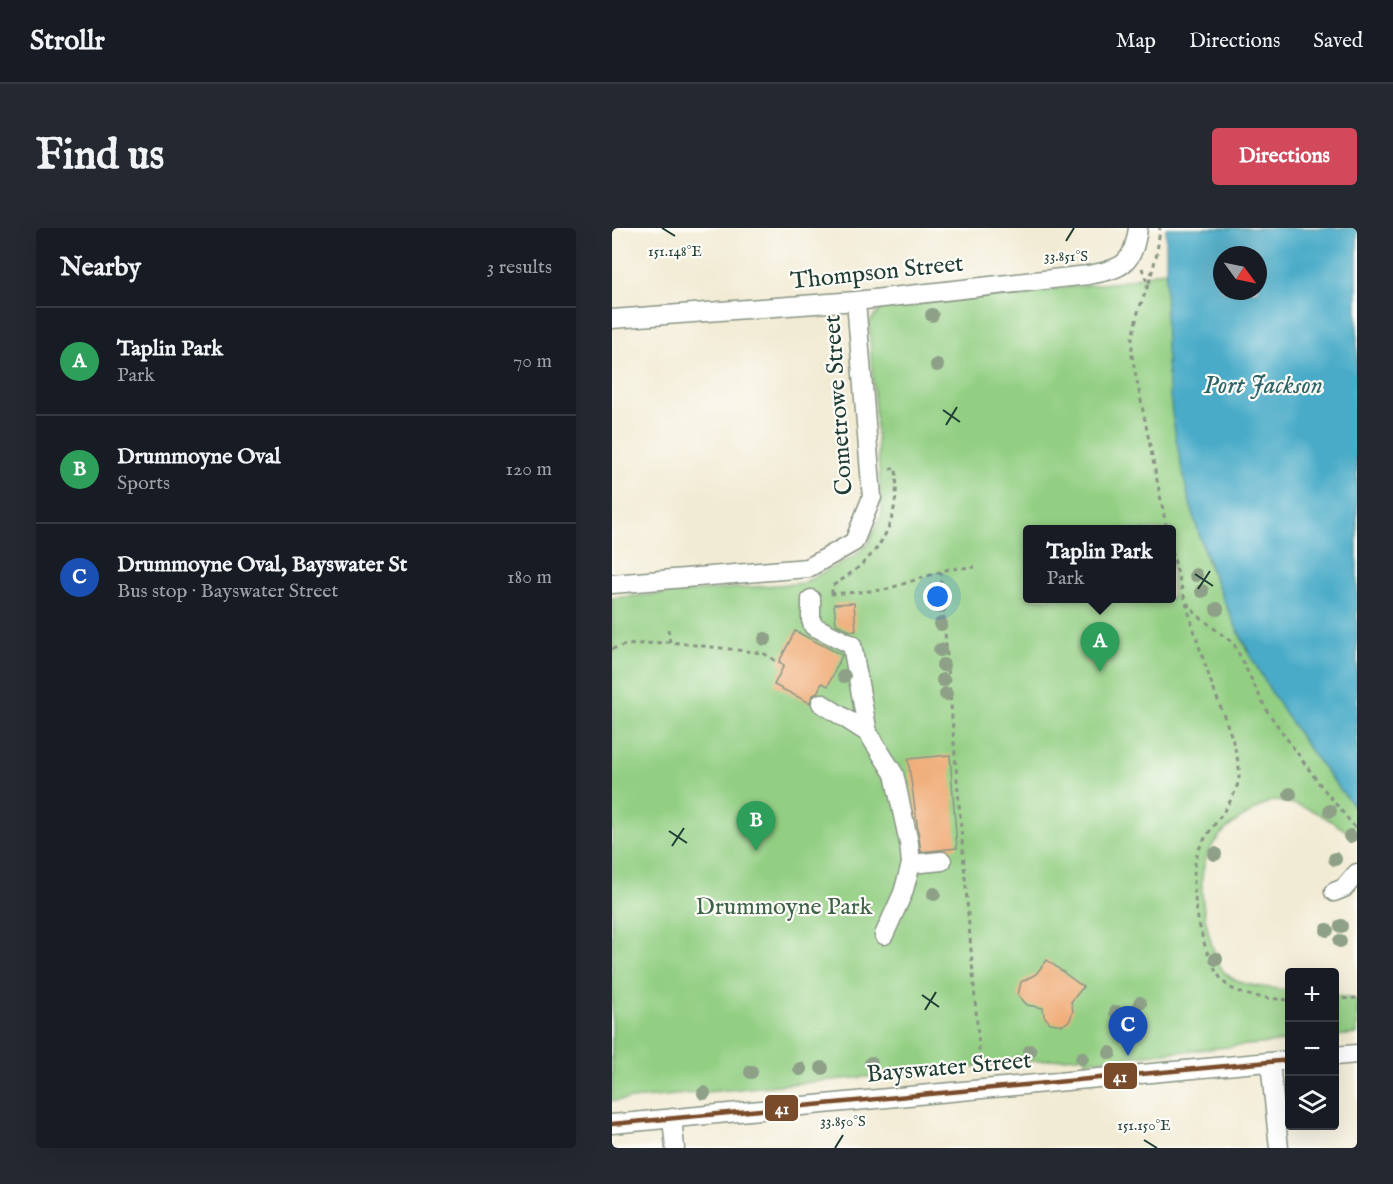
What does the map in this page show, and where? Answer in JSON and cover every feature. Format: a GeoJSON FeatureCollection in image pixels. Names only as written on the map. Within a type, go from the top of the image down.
{"type":"FeatureCollection","features":[{"type":"Feature","properties":{"kind":"street"},"geometry":{"type":"LineString","coordinates":[[1135,248],[1138,228]]}},
{"type":"Feature","properties":{"kind":"street","name":"Thompson Street"},"geometry":{"type":"LineString","coordinates":[[612,319],[856,301],[1108,272],[1123,264],[1135,248]]}},
{"type":"Feature","properties":{"kind":"street","name":"Cometrowe Street"},"geometry":{"type":"LineString","coordinates":[[612,584],[808,568],[854,542],[872,497],[856,301]]}},
{"type":"Feature","properties":{"kind":"street"},"geometry":{"type":"LineString","coordinates":[[816,597],[811,620],[813,627],[852,645],[868,733],[894,774],[909,843],[911,864],[903,893],[884,935]]}},
{"type":"Feature","properties":{"kind":"street"},"geometry":{"type":"LineString","coordinates":[[821,703],[868,733]]}},
{"type":"Feature","properties":{"kind":"street"},"geometry":{"type":"LineString","coordinates":[[911,864],[942,861]]}},
{"type":"Feature","properties":{"kind":"street"},"geometry":{"type":"LineString","coordinates":[[1334,892],[1344,888],[1357,873]]}},
{"type":"Feature","properties":{"kind":"street"},"geometry":{"type":"LineString","coordinates":[[1339,1056],[1357,1054]]}},
{"type":"Feature","properties":{"kind":"street","name":"Bayswater Street"},"geometry":{"type":"LineString","coordinates":[[612,1124],[1285,1060]]}},
{"type":"Feature","properties":{"kind":"street"},"geometry":{"type":"LineString","coordinates":[[1270,1062],[1279,1148]]}},
{"type":"Feature","properties":{"kind":"street"},"geometry":{"type":"LineString","coordinates":[[672,1118],[675,1148]]}},
{"type":"Feature","properties":{"kind":"path"},"geometry":{"type":"LineString","coordinates":[[1160,228],[1157,253],[1134,329],[1132,356],[1166,525]]}},
{"type":"Feature","properties":{"kind":"path"},"geometry":{"type":"LineString","coordinates":[[1135,248],[1148,285]]}},
{"type":"Feature","properties":{"kind":"path"},"geometry":{"type":"LineString","coordinates":[[1176,566],[1227,724],[1239,770],[1238,784],[1231,800],[1198,850],[1193,880],[1195,903],[1203,938],[1213,966],[1221,980],[1230,987],[1251,995],[1285,999]]}},
{"type":"Feature","properties":{"kind":"path"},"geometry":{"type":"LineString","coordinates":[[816,597],[884,590],[949,568],[975,567]]}},
{"type":"Feature","properties":{"kind":"path"},"geometry":{"type":"LineString","coordinates":[[940,571],[982,1089]]}},
{"type":"Feature","properties":{"kind":"path"},"geometry":{"type":"LineString","coordinates":[[1186,602],[1196,614],[1234,644],[1267,711],[1318,782],[1357,830]]}},
{"type":"Feature","properties":{"kind":"path"},"geometry":{"type":"LineString","coordinates":[[668,629],[670,642]]}},
{"type":"Feature","properties":{"kind":"path"},"geometry":{"type":"LineString","coordinates":[[612,649],[625,645],[670,642],[763,653],[777,661]]}},
{"type":"Feature","properties":{"kind":"path"},"geometry":{"type":"LineString","coordinates":[[1339,999],[1357,998]]}},
{"type":"Feature","properties":{"kind":"green space","name":"Drummoyne Park"},"geometry":{"type":"Polygon","coordinates":[[[1166,270],[1166,347],[1175,428],[1188,496],[1207,562],[1247,651],[1273,694],[1300,736],[1357,810],[1357,838],[1308,809],[1286,802],[1268,802],[1232,824],[1219,836],[1204,864],[1202,896],[1211,944],[1219,964],[1224,972],[1238,981],[1255,986],[1285,990],[1285,1041],[1086,1061],[1085,1056],[612,1101],[612,598],[803,583],[854,557],[868,543],[882,514],[869,323],[883,306],[1120,282],[1166,270]]]}},
{"type":"Feature","properties":{"kind":"green space"},"geometry":{"type":"Polygon","coordinates":[[[1339,996],[1357,1000],[1357,1034],[1339,1036],[1339,996]]]}},
{"type":"Feature","properties":{"kind":"water","name":"Port Jackson"},"geometry":{"type":"Polygon","coordinates":[[[1166,228],[1357,228],[1357,810],[1316,758],[1279,705],[1248,651],[1221,595],[1200,536],[1183,476],[1172,413],[1165,332],[1166,228]]]}},
{"type":"Feature","properties":{"kind":"building"},"geometry":{"type":"Polygon","coordinates":[[[854,603],[856,631],[850,631],[836,624],[834,604],[854,603]]]}},
{"type":"Feature","properties":{"kind":"building"},"geometry":{"type":"Polygon","coordinates":[[[795,631],[842,655],[828,686],[822,683],[817,693],[812,696],[810,703],[774,685],[784,665],[779,662],[795,631]]]}},
{"type":"Feature","properties":{"kind":"building"},"geometry":{"type":"Polygon","coordinates":[[[950,755],[957,848],[921,852],[908,759],[950,755]]]}},
{"type":"Feature","properties":{"kind":"building"},"geometry":{"type":"Polygon","coordinates":[[[1047,960],[1083,987],[1071,1002],[1073,1010],[1070,1020],[1063,1025],[1050,1023],[1044,1016],[1043,1008],[1027,1005],[1018,995],[1021,982],[1036,974],[1047,960]]]}},
{"type":"Feature","properties":{"kind":"transit line","name":"41"},"geometry":{"type":"LineString","coordinates":[[612,1124],[1285,1060]]}},
{"type":"Feature","properties":{"kind":"place","name":"Taplin Park"},"geometry":{"type":"Point","coordinates":[1100,672]}},
{"type":"Feature","properties":{"kind":"place","name":"Drummoyne Oval"},"geometry":{"type":"Point","coordinates":[756,851]}},
{"type":"Feature","properties":{"kind":"place","name":"Drummoyne Oval, Bayswater St"},"geometry":{"type":"Point","coordinates":[1128,1056]}}]}
